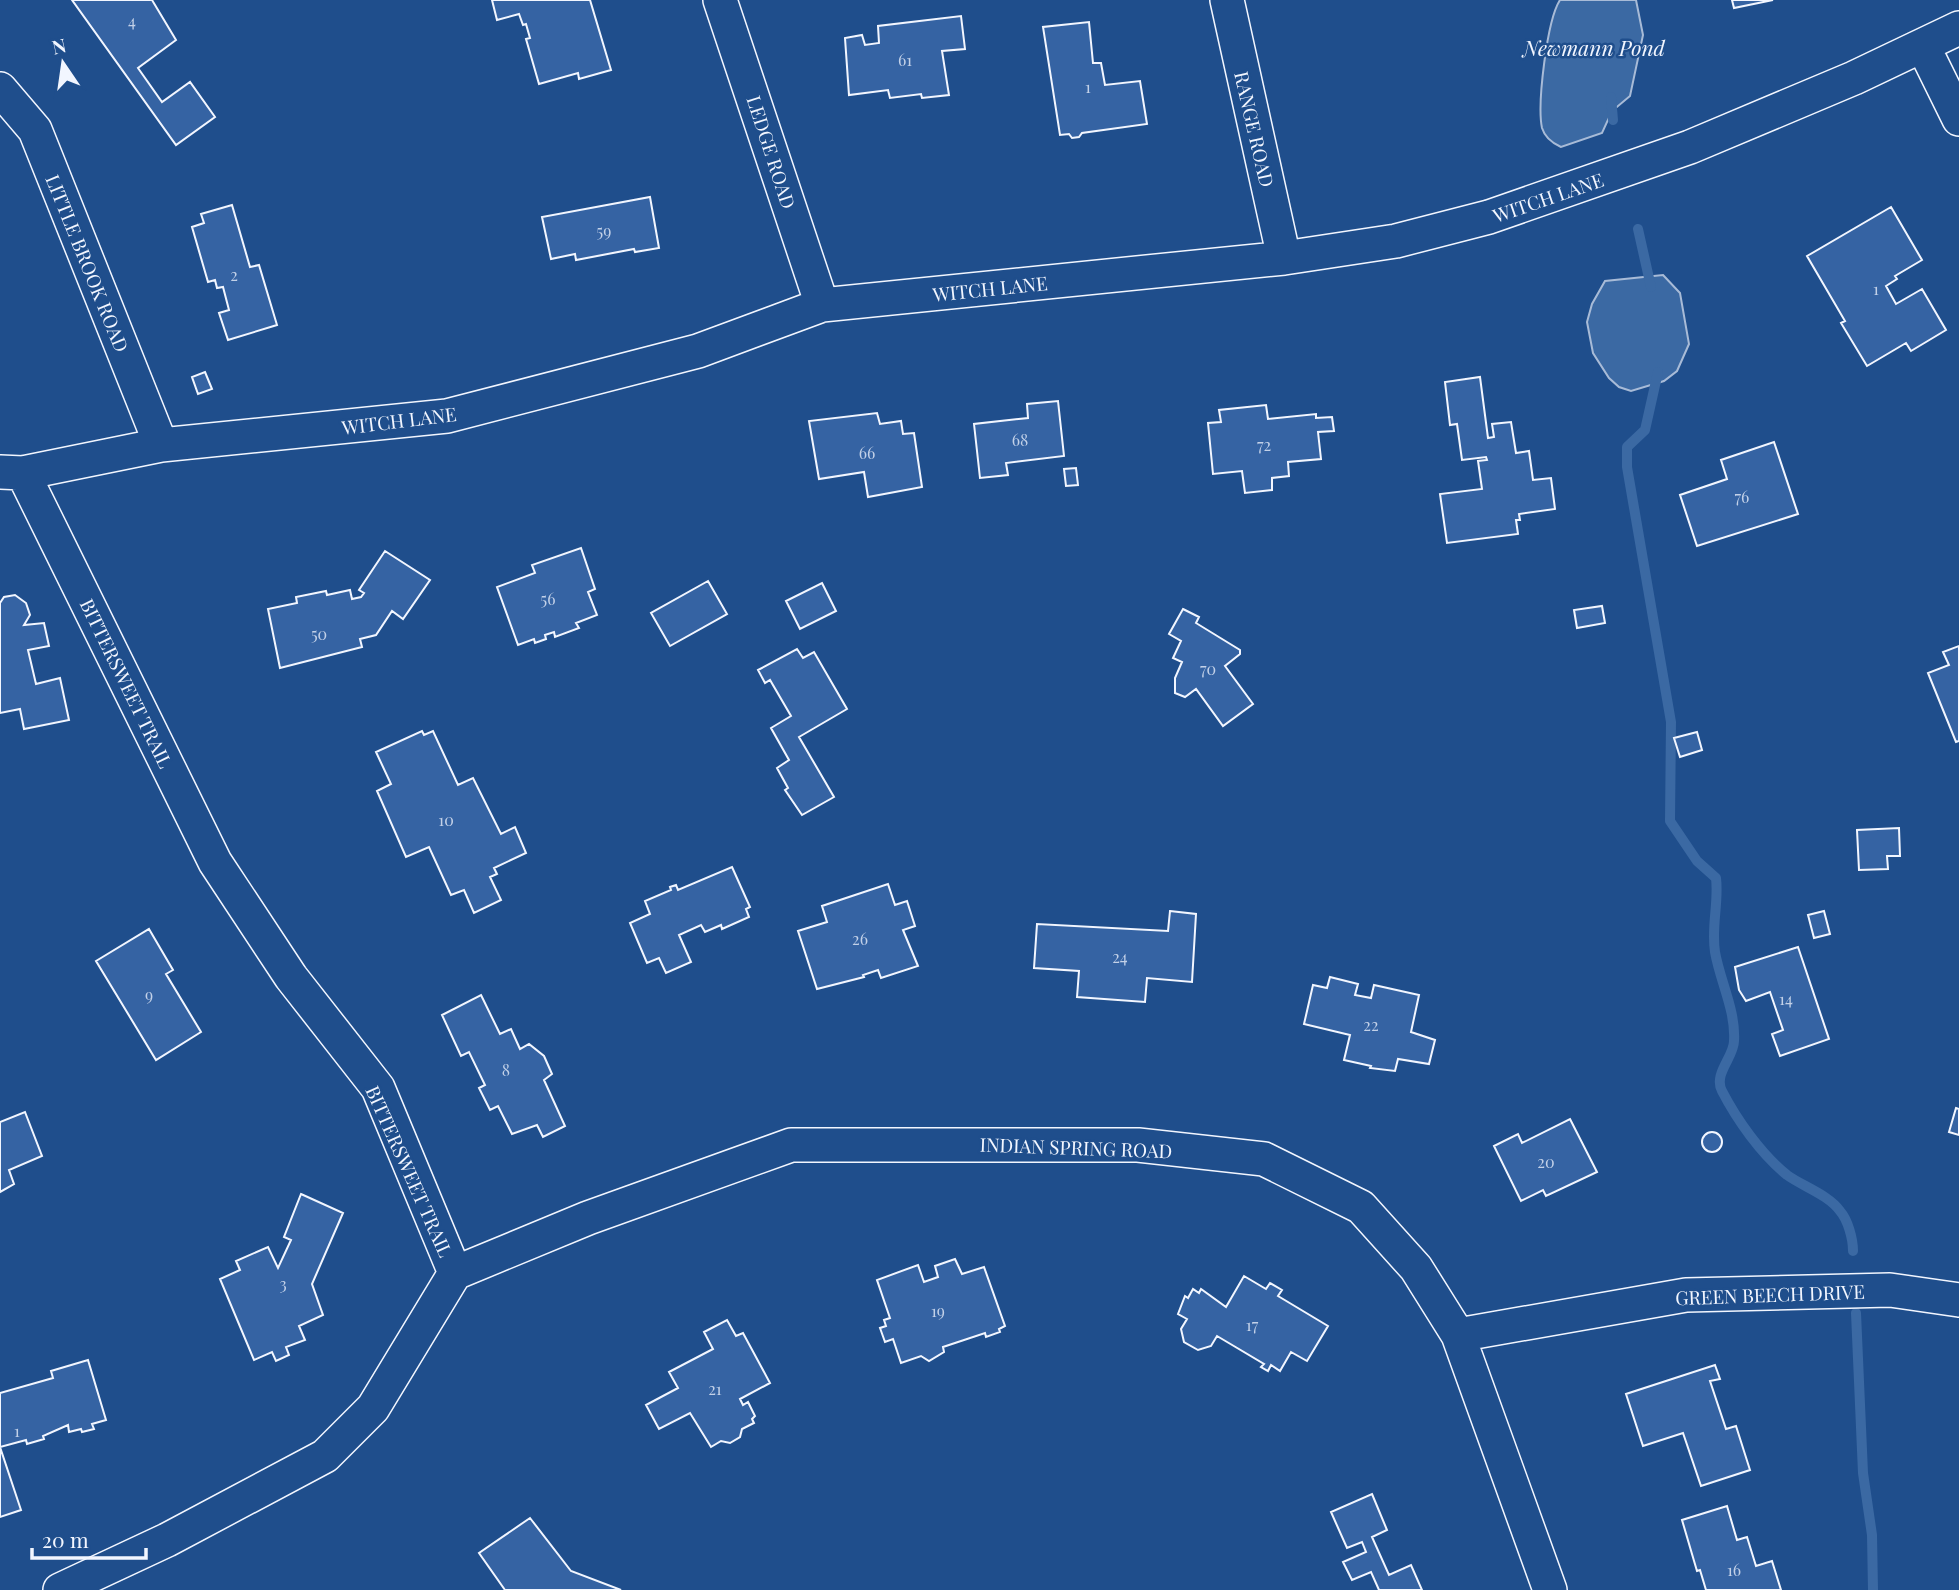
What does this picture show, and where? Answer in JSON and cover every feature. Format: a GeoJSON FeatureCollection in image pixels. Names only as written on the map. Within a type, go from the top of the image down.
{"type":"FeatureCollection","features":[{"type":"Feature","properties":{"kind":"street","name":"LEDGE ROAD"},"geometry":{"type":"LineString","coordinates":[[720,0],[822,305]]}},
{"type":"Feature","properties":{"kind":"street","name":"RANGE ROAD"},"geometry":{"type":"LineString","coordinates":[[1227,0],[1284,258]]}},
{"type":"Feature","properties":{"kind":"street","name":"WITCH LANE"},"geometry":{"type":"LineString","coordinates":[[12,473],[160,445],[447,416],[698,351],[822,305],[1284,258],[1396,241],[1489,217],[1690,147],[1854,78],[1959,28]]}},
{"type":"Feature","properties":{"kind":"street"},"geometry":{"type":"LineString","coordinates":[[1923,46],[1959,119]]}},
{"type":"Feature","properties":{"kind":"street","name":"LITTLE BROOK ROAD"},"geometry":{"type":"LineString","coordinates":[[0,89],[35,130],[160,445]]}},
{"type":"Feature","properties":{"kind":"street","name":"BITTERSWEET TRAIL"},"geometry":{"type":"LineString","coordinates":[[12,473],[215,862],[291,977],[377,1088],[455,1273],[373,1408],[325,1456],[167,1540],[60,1590]]}},
{"type":"Feature","properties":{"kind":"street","name":"INDIAN SPRING ROAD"},"geometry":{"type":"LineString","coordinates":[[455,1273],[588,1218],[791,1145],[1138,1145],[1264,1159],[1361,1208],[1416,1268],[1458,1335],[1550,1590]]}},
{"type":"Feature","properties":{"kind":"street","name":"GREEN BEECH DRIVE"},"geometry":{"type":"LineString","coordinates":[[1458,1335],[1686,1295],[1890,1290],[1959,1300]]}},
{"type":"Feature","properties":{"kind":"water","name":"Newmann Pond"},"geometry":{"type":"Polygon","coordinates":[[[1560,0],[1636,0],[1643,35],[1630,96],[1612,111],[1602,133],[1561,147],[1545,135],[1541,116],[1547,43],[1560,0]]]}},
{"type":"Feature","properties":{"kind":"water"},"geometry":{"type":"Polygon","coordinates":[[[1663,275],[1680,293],[1689,344],[1677,371],[1664,381],[1631,391],[1619,387],[1609,378],[1593,353],[1587,322],[1592,304],[1605,281],[1663,275]]]}},
{"type":"Feature","properties":{"kind":"building"},"geometry":{"type":"Polygon","coordinates":[[[72,0],[152,0],[176,40],[138,68],[162,102],[190,82],[215,117],[176,145],[72,0]]]}},
{"type":"Feature","properties":{"kind":"building"},"geometry":{"type":"Polygon","coordinates":[[[492,0],[590,0],[611,70],[579,79],[578,73],[539,84],[526,39],[530,38],[526,24],[523,25],[519,14],[497,20],[492,0]]]}},
{"type":"Feature","properties":{"kind":"building"},"geometry":{"type":"Polygon","coordinates":[[[1732,0],[1773,0],[1734,8],[1732,0]]]}},
{"type":"Feature","properties":{"kind":"building"},"geometry":{"type":"Polygon","coordinates":[[[961,16],[965,49],[942,51],[949,95],[922,98],[921,94],[890,98],[888,90],[849,95],[845,38],[862,35],[865,45],[879,43],[878,26],[961,16]]]}},
{"type":"Feature","properties":{"kind":"building"},"geometry":{"type":"Polygon","coordinates":[[[1089,22],[1093,63],[1101,63],[1105,85],[1140,81],[1147,124],[1082,133],[1079,137],[1072,138],[1069,134],[1060,135],[1043,27],[1089,22]]]}},
{"type":"Feature","properties":{"kind":"building"},"geometry":{"type":"Polygon","coordinates":[[[650,197],[659,248],[635,252],[634,249],[576,260],[575,254],[551,259],[542,217],[650,197]]]}},
{"type":"Feature","properties":{"kind":"building"},"geometry":{"type":"Polygon","coordinates":[[[232,205],[250,267],[259,265],[277,325],[228,340],[219,313],[229,310],[223,287],[217,288],[215,280],[208,282],[192,227],[204,223],[201,214],[232,205]]]}},
{"type":"Feature","properties":{"kind":"building"},"geometry":{"type":"Polygon","coordinates":[[[1891,207],[1922,260],[1895,276],[1897,279],[1886,286],[1896,304],[1922,289],[1946,330],[1911,351],[1906,343],[1867,366],[1841,323],[1845,321],[1807,256],[1891,207]]]}},
{"type":"Feature","properties":{"kind":"building"},"geometry":{"type":"Polygon","coordinates":[[[205,372],[212,389],[198,394],[192,377],[205,372]]]}},
{"type":"Feature","properties":{"kind":"building"},"geometry":{"type":"Polygon","coordinates":[[[1480,377],[1488,438],[1494,437],[1492,424],[1511,422],[1516,453],[1529,451],[1533,480],[1551,478],[1555,509],[1519,514],[1520,520],[1516,520],[1518,534],[1447,543],[1440,494],[1482,489],[1478,461],[1487,460],[1486,457],[1462,460],[1457,424],[1450,425],[1445,382],[1480,377]]]}},
{"type":"Feature","properties":{"kind":"building"},"geometry":{"type":"Polygon","coordinates":[[[1058,401],[1064,456],[1006,463],[1008,475],[980,478],[974,424],[1028,418],[1027,404],[1058,401]]]}},
{"type":"Feature","properties":{"kind":"building"},"geometry":{"type":"Polygon","coordinates":[[[1266,405],[1268,419],[1316,414],[1316,418],[1332,417],[1334,431],[1318,432],[1321,459],[1288,462],[1289,476],[1272,478],[1272,490],[1245,493],[1242,471],[1213,474],[1208,423],[1221,422],[1219,410],[1266,405]]]}},
{"type":"Feature","properties":{"kind":"building"},"geometry":{"type":"Polygon","coordinates":[[[877,413],[880,424],[901,421],[903,434],[914,433],[922,487],[868,497],[864,472],[819,479],[809,421],[877,413]]]}},
{"type":"Feature","properties":{"kind":"building"},"geometry":{"type":"Polygon","coordinates":[[[1774,442],[1798,514],[1697,546],[1680,495],[1727,479],[1721,460],[1774,442]]]}},
{"type":"Feature","properties":{"kind":"building"},"geometry":{"type":"Polygon","coordinates":[[[1076,468],[1078,485],[1066,486],[1064,469],[1076,468]]]}},
{"type":"Feature","properties":{"kind":"building"},"geometry":{"type":"Polygon","coordinates":[[[581,548],[595,589],[588,592],[597,615],[576,623],[579,628],[555,637],[554,632],[535,643],[534,639],[518,645],[497,587],[535,573],[532,565],[581,548]]]}},
{"type":"Feature","properties":{"kind":"building"},"geometry":{"type":"Polygon","coordinates":[[[385,551],[430,580],[403,619],[392,611],[376,635],[360,639],[362,647],[280,668],[268,609],[297,603],[296,597],[326,591],[327,595],[350,590],[352,599],[361,597],[364,593],[359,590],[385,551]]]}},
{"type":"Feature","properties":{"kind":"building"},"geometry":{"type":"Polygon","coordinates":[[[708,581],[727,614],[670,646],[651,613],[708,581]]]}},
{"type":"Feature","properties":{"kind":"building"},"geometry":{"type":"Polygon","coordinates":[[[822,583],[836,611],[800,629],[786,601],[822,583]]]}},
{"type":"Feature","properties":{"kind":"building"},"geometry":{"type":"Polygon","coordinates":[[[15,595],[26,603],[30,615],[24,625],[44,623],[49,646],[28,650],[36,684],[60,678],[69,720],[24,729],[20,709],[0,713],[0,603],[4,597],[15,595]]]}},
{"type":"Feature","properties":{"kind":"building"},"geometry":{"type":"Polygon","coordinates":[[[1602,606],[1605,623],[1577,628],[1574,610],[1602,606]]]}},
{"type":"Feature","properties":{"kind":"building"},"geometry":{"type":"Polygon","coordinates":[[[1183,609],[1199,617],[1196,623],[1240,650],[1240,654],[1225,666],[1253,704],[1223,726],[1196,689],[1185,697],[1175,693],[1175,678],[1182,662],[1173,658],[1181,641],[1169,634],[1183,609]]]}},
{"type":"Feature","properties":{"kind":"building"},"geometry":{"type":"Polygon","coordinates":[[[1959,646],[1959,741],[1956,742],[1928,673],[1949,665],[1943,652],[1959,646]]]}},
{"type":"Feature","properties":{"kind":"building"},"geometry":{"type":"Polygon","coordinates":[[[797,649],[803,658],[814,652],[847,709],[799,737],[834,797],[802,815],[785,790],[788,788],[777,768],[789,760],[771,728],[791,716],[770,680],[765,683],[758,670],[797,649]]]}},
{"type":"Feature","properties":{"kind":"building"},"geometry":{"type":"Polygon","coordinates":[[[422,731],[424,735],[433,731],[458,785],[473,778],[501,834],[515,827],[526,853],[494,868],[497,874],[490,877],[501,900],[474,913],[464,890],[451,895],[429,847],[406,857],[377,791],[391,784],[376,752],[422,731]]]}},
{"type":"Feature","properties":{"kind":"building"},"geometry":{"type":"Polygon","coordinates":[[[1697,732],[1702,750],[1680,757],[1674,738],[1697,732]]]}},
{"type":"Feature","properties":{"kind":"building"},"geometry":{"type":"Polygon","coordinates":[[[1899,828],[1900,856],[1887,856],[1888,869],[1859,870],[1857,830],[1899,828]]]}},
{"type":"Feature","properties":{"kind":"building"},"geometry":{"type":"Polygon","coordinates":[[[732,867],[750,907],[746,909],[749,917],[722,929],[721,925],[705,932],[701,925],[679,935],[691,962],[666,973],[659,958],[647,963],[630,923],[650,914],[645,901],[671,890],[670,887],[676,885],[678,890],[732,867]]]}},
{"type":"Feature","properties":{"kind":"building"},"geometry":{"type":"Polygon","coordinates":[[[888,884],[895,905],[907,901],[915,926],[903,930],[918,966],[881,978],[878,970],[863,975],[864,977],[817,989],[798,931],[827,922],[822,906],[888,884]]]}},
{"type":"Feature","properties":{"kind":"building"},"geometry":{"type":"Polygon","coordinates":[[[1170,911],[1196,914],[1192,982],[1147,978],[1145,1002],[1077,997],[1079,971],[1034,968],[1037,924],[1168,931],[1170,911]]]}},
{"type":"Feature","properties":{"kind":"building"},"geometry":{"type":"Polygon","coordinates":[[[1824,911],[1830,934],[1814,938],[1808,915],[1824,911]]]}},
{"type":"Feature","properties":{"kind":"building"},"geometry":{"type":"Polygon","coordinates":[[[149,929],[173,970],[166,974],[201,1032],[156,1060],[96,961],[149,929]]]}},
{"type":"Feature","properties":{"kind":"building"},"geometry":{"type":"Polygon","coordinates":[[[1798,947],[1829,1039],[1780,1056],[1772,1034],[1783,1030],[1770,992],[1746,1001],[1739,990],[1735,967],[1798,947]]]}},
{"type":"Feature","properties":{"kind":"building"},"geometry":{"type":"Polygon","coordinates":[[[1330,977],[1358,984],[1355,995],[1371,998],[1374,985],[1419,995],[1411,1032],[1435,1040],[1429,1064],[1398,1059],[1395,1071],[1370,1068],[1371,1066],[1344,1060],[1350,1035],[1304,1024],[1313,985],[1327,988],[1330,977]]]}},
{"type":"Feature","properties":{"kind":"building"},"geometry":{"type":"Polygon","coordinates":[[[481,995],[500,1034],[511,1029],[520,1049],[529,1044],[544,1056],[552,1074],[544,1080],[565,1126],[543,1137],[537,1125],[512,1134],[498,1106],[490,1110],[479,1088],[485,1085],[469,1052],[461,1056],[442,1015],[481,995]]]}},
{"type":"Feature","properties":{"kind":"building"},"geometry":{"type":"Polygon","coordinates":[[[1956,1108],[1959,1109],[1959,1135],[1949,1132],[1956,1108]]]}},
{"type":"Feature","properties":{"kind":"building"},"geometry":{"type":"Polygon","coordinates":[[[25,1112],[42,1156],[9,1170],[14,1184],[0,1192],[0,1122],[25,1112]]]}},
{"type":"Feature","properties":{"kind":"building"},"geometry":{"type":"Polygon","coordinates":[[[1570,1119],[1597,1172],[1546,1196],[1543,1190],[1521,1201],[1494,1146],[1518,1134],[1522,1143],[1570,1119]]]}},
{"type":"Feature","properties":{"kind":"building"},"geometry":{"type":"Polygon","coordinates":[[[1708,1132],[1716,1132],[1722,1142],[1716,1152],[1708,1152],[1702,1146],[1702,1138],[1708,1132]]]}},
{"type":"Feature","properties":{"kind":"building"},"geometry":{"type":"Polygon","coordinates":[[[301,1194],[343,1213],[312,1284],[323,1315],[299,1326],[305,1340],[286,1347],[289,1355],[276,1361],[272,1352],[254,1360],[220,1279],[240,1270],[236,1261],[268,1247],[278,1268],[291,1240],[284,1237],[301,1194]]]}},
{"type":"Feature","properties":{"kind":"building"},"geometry":{"type":"Polygon","coordinates":[[[955,1259],[962,1274],[984,1267],[1005,1326],[999,1329],[1000,1332],[986,1337],[985,1333],[943,1347],[944,1352],[929,1361],[921,1356],[901,1363],[893,1339],[885,1342],[880,1328],[886,1326],[884,1320],[890,1318],[877,1280],[918,1265],[924,1282],[938,1277],[935,1266],[955,1259]]]}},
{"type":"Feature","properties":{"kind":"building"},"geometry":{"type":"Polygon","coordinates":[[[1244,1276],[1266,1289],[1270,1283],[1282,1290],[1278,1296],[1328,1326],[1307,1361],[1291,1352],[1280,1371],[1271,1365],[1268,1371],[1261,1367],[1264,1364],[1217,1336],[1211,1346],[1198,1350],[1184,1342],[1181,1329],[1187,1319],[1178,1314],[1185,1296],[1188,1298],[1193,1289],[1199,1293],[1201,1289],[1226,1307],[1244,1276]]]}},
{"type":"Feature","properties":{"kind":"building"},"geometry":{"type":"Polygon","coordinates":[[[727,1320],[736,1336],[743,1333],[770,1383],[740,1399],[743,1405],[748,1402],[755,1416],[752,1419],[754,1423],[742,1429],[740,1437],[730,1443],[721,1441],[711,1447],[690,1413],[659,1429],[646,1405],[678,1388],[669,1372],[713,1349],[704,1332],[727,1320]]]}},
{"type":"Feature","properties":{"kind":"building"},"geometry":{"type":"Polygon","coordinates":[[[88,1360],[106,1420],[92,1424],[94,1429],[69,1432],[68,1425],[43,1436],[44,1439],[27,1444],[26,1440],[0,1447],[0,1393],[53,1378],[51,1371],[88,1360]]]}},
{"type":"Feature","properties":{"kind":"building"},"geometry":{"type":"Polygon","coordinates":[[[1715,1365],[1720,1379],[1710,1381],[1726,1429],[1736,1426],[1750,1470],[1701,1486],[1683,1433],[1643,1446],[1626,1394],[1715,1365]]]}},
{"type":"Feature","properties":{"kind":"building"},"geometry":{"type":"Polygon","coordinates":[[[0,1447],[21,1510],[0,1517],[0,1447]]]}},
{"type":"Feature","properties":{"kind":"building"},"geometry":{"type":"Polygon","coordinates":[[[1372,1494],[1387,1530],[1372,1537],[1389,1575],[1411,1565],[1422,1590],[1379,1590],[1371,1572],[1352,1580],[1343,1562],[1366,1552],[1362,1542],[1347,1548],[1331,1512],[1372,1494]]]}},
{"type":"Feature","properties":{"kind":"building"},"geometry":{"type":"Polygon","coordinates":[[[1727,1506],[1737,1540],[1747,1537],[1756,1566],[1772,1561],[1781,1590],[1706,1590],[1700,1570],[1697,1571],[1682,1520],[1727,1506]]]}},
{"type":"Feature","properties":{"kind":"building"},"geometry":{"type":"Polygon","coordinates":[[[530,1518],[571,1571],[621,1590],[505,1590],[479,1553],[530,1518]]]}},
{"type":"Feature","properties":{"kind":"waterway"},"geometry":{"type":"LineString","coordinates":[[1611,97],[1613,120]]}},
{"type":"Feature","properties":{"kind":"waterway"},"geometry":{"type":"LineString","coordinates":[[1638,229],[1651,287]]}},
{"type":"Feature","properties":{"kind":"waterway"},"geometry":{"type":"LineString","coordinates":[[1658,372],[1645,430],[1627,447],[1627,467],[1671,722],[1670,821],[1697,861],[1716,878],[1715,952],[1734,1030],[1733,1047],[1722,1072],[1720,1085],[1742,1125],[1768,1157],[1787,1175],[1822,1195],[1840,1211],[1850,1230],[1853,1251]]}},
{"type":"Feature","properties":{"kind":"waterway"},"geometry":{"type":"LineString","coordinates":[[1856,1313],[1863,1473],[1872,1535],[1873,1590]]}}]}
